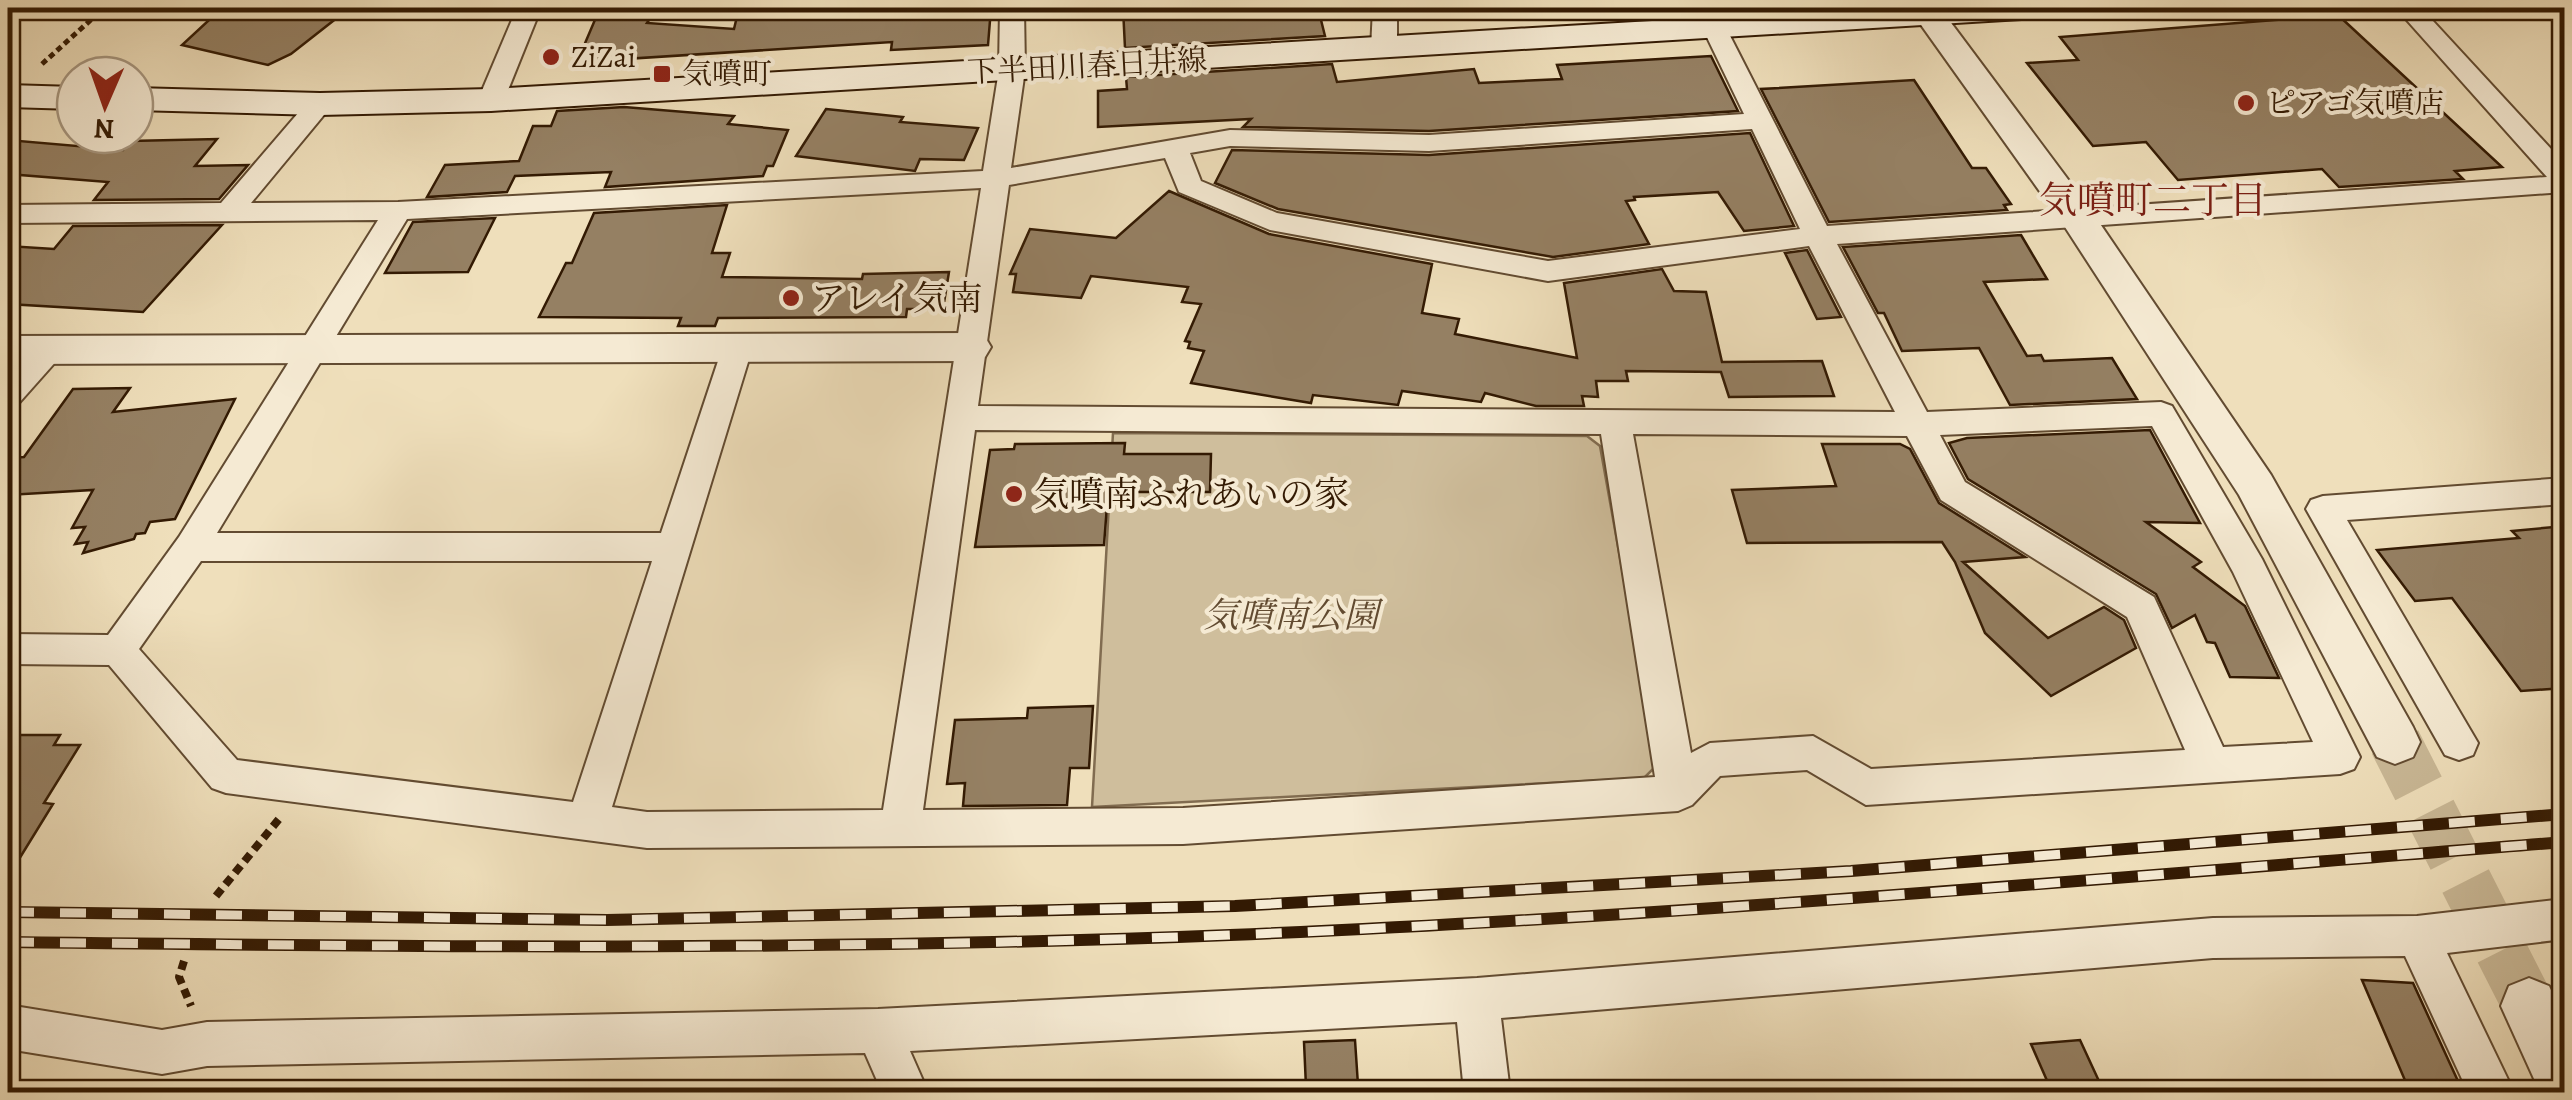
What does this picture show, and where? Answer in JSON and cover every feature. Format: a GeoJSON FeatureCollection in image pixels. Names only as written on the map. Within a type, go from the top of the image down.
{"type":"FeatureCollection","features":[{"type":"Feature","properties":{"kind":"main road","name":"下半田川春日井線"},"geometry":{"type":"LineString","coordinates":[[155,100],[320,104],[491,100],[1715,30],[1928,11],[2039,8]]}},
{"type":"Feature","properties":{"kind":"main road"},"geometry":{"type":"LineString","coordinates":[[20,84],[55,93]]}},
{"type":"Feature","properties":{"kind":"street"},"geometry":{"type":"LineString","coordinates":[[491,100],[529,8]]}},
{"type":"Feature","properties":{"kind":"street"},"geometry":{"type":"LineString","coordinates":[[900,828],[1012,70],[1012,8]]}},
{"type":"Feature","properties":{"kind":"street"},"geometry":{"type":"LineString","coordinates":[[1384,48],[1385,8]]}},
{"type":"Feature","properties":{"kind":"street"},"geometry":{"type":"LineString","coordinates":[[2408,8],[2564,181]]}},
{"type":"Feature","properties":{"kind":"street"},"geometry":{"type":"LineString","coordinates":[[1928,11],[2077,217],[2256,486],[2394,742]]}},
{"type":"Feature","properties":{"kind":"street"},"geometry":{"type":"LineString","coordinates":[[1715,30],[1758,121],[1953,492],[2141,607],[2211,765]]}},
{"type":"Feature","properties":{"kind":"street"},"geometry":{"type":"LineString","coordinates":[[229,212],[320,104]]}},
{"type":"Feature","properties":{"kind":"street"},"geometry":{"type":"LineString","coordinates":[[8,214],[398,211],[997,179],[1230,138],[1428,144],[1758,121]]}},
{"type":"Feature","properties":{"kind":"street"},"geometry":{"type":"LineString","coordinates":[[1175,148],[1189,186],[1270,221],[1548,270],[1818,236],[2564,181]]}},
{"type":"Feature","properties":{"kind":"street"},"geometry":{"type":"LineString","coordinates":[[118,650],[191,547],[398,211]]}},
{"type":"Feature","properties":{"kind":"street"},"geometry":{"type":"LineString","coordinates":[[8,350],[971,347]]}},
{"type":"Feature","properties":{"kind":"street"},"geometry":{"type":"LineString","coordinates":[[587,822],[737,349]]}},
{"type":"Feature","properties":{"kind":"street"},"geometry":{"type":"LineString","coordinates":[[8,395],[48,350]]}},
{"type":"Feature","properties":{"kind":"street"},"geometry":{"type":"LineString","coordinates":[[8,649],[118,650],[226,776],[647,830],[1183,826],[1678,793],[1710,760],[1813,753],[1866,787],[2340,757],[2248,569],[2160,414],[1917,424],[962,418]]}},
{"type":"Feature","properties":{"kind":"street"},"geometry":{"type":"LineString","coordinates":[[1615,422],[1678,793]]}},
{"type":"Feature","properties":{"kind":"street"},"geometry":{"type":"LineString","coordinates":[[2459,743],[2324,509],[2564,491]]}},
{"type":"Feature","properties":{"kind":"street"},"geometry":{"type":"LineString","coordinates":[[191,547],[673,547]]}},
{"type":"Feature","properties":{"kind":"street"},"geometry":{"type":"LineString","coordinates":[[8,1027],[162,1052],[206,1044],[878,1031],[1477,999],[2213,938],[2418,936],[2563,922]]}},
{"type":"Feature","properties":{"kind":"street"},"geometry":{"type":"LineString","coordinates":[[2418,936],[2491,1092]]}},
{"type":"Feature","properties":{"kind":"street"},"geometry":{"type":"LineString","coordinates":[[1477,999],[1487,1092]]}},
{"type":"Feature","properties":{"kind":"street"},"geometry":{"type":"LineString","coordinates":[[2529,1006],[2564,1078]]}},
{"type":"Feature","properties":{"kind":"street"},"geometry":{"type":"LineString","coordinates":[[878,1031],[905,1092]]}},
{"type":"Feature","properties":{"kind":"path"},"geometry":{"type":"LineString","coordinates":[[20,84],[104,8]]}},
{"type":"Feature","properties":{"kind":"path"},"geometry":{"type":"LineString","coordinates":[[216,896],[306,786]]}},
{"type":"Feature","properties":{"kind":"green space","name":"気噴南公園"},"geometry":{"type":"Polygon","coordinates":[[[1113,433],[1587,436],[1600,446],[1657,765],[1644,778],[1092,807],[1113,433]]]}},
{"type":"Feature","properties":{"kind":"building"},"geometry":{"type":"Polygon","coordinates":[[[222,8],[266,8],[338,17],[291,54],[268,65],[182,45],[222,8]]]}},
{"type":"Feature","properties":{"kind":"building"},"geometry":{"type":"Polygon","coordinates":[[[600,8],[657,8],[647,23],[734,29],[739,8],[991,8],[988,45],[891,50],[892,42],[577,62],[600,8]]]}},
{"type":"Feature","properties":{"kind":"building"},"geometry":{"type":"Polygon","coordinates":[[[1123,8],[1318,8],[1325,36],[1125,48],[1123,8]]]}},
{"type":"Feature","properties":{"kind":"building","name":"ピアゴ気噴店"},"geometry":{"type":"Polygon","coordinates":[[[2338,15],[2502,167],[2455,171],[2463,179],[2339,187],[2322,169],[2178,180],[2146,142],[2093,146],[2027,63],[2078,60],[2060,37],[2338,15]]]}},
{"type":"Feature","properties":{"kind":"building"},"geometry":{"type":"Polygon","coordinates":[[[1711,56],[1738,111],[1429,131],[1243,127],[1251,119],[1098,127],[1098,91],[1127,89],[1126,77],[1332,64],[1337,82],[1474,69],[1479,83],[1562,79],[1557,65],[1711,56]]]}},
{"type":"Feature","properties":{"kind":"building"},"geometry":{"type":"Polygon","coordinates":[[[1914,80],[1972,168],[1986,168],[2011,204],[2004,205],[2007,210],[1829,222],[1761,89],[1914,80]]]}},
{"type":"Feature","properties":{"kind":"building"},"geometry":{"type":"Polygon","coordinates":[[[624,107],[734,116],[728,124],[788,130],[773,166],[767,166],[763,176],[605,187],[611,172],[515,176],[507,192],[427,197],[445,165],[519,161],[533,126],[551,126],[557,111],[624,107]]]}},
{"type":"Feature","properties":{"kind":"building"},"geometry":{"type":"Polygon","coordinates":[[[826,109],[903,117],[900,122],[978,128],[964,160],[920,159],[915,171],[796,156],[826,109]]]}},
{"type":"Feature","properties":{"kind":"building"},"geometry":{"type":"Polygon","coordinates":[[[1750,133],[1794,226],[1744,231],[1718,192],[1634,197],[1635,200],[1626,201],[1649,244],[1553,257],[1278,209],[1215,183],[1232,150],[1429,155],[1750,133]]]}},
{"type":"Feature","properties":{"kind":"building"},"geometry":{"type":"Polygon","coordinates":[[[217,139],[195,166],[248,165],[219,199],[94,200],[108,182],[8,174],[8,140],[55,144],[55,155],[155,155],[155,140],[217,139]]]}},
{"type":"Feature","properties":{"kind":"building"},"geometry":{"type":"Polygon","coordinates":[[[1169,191],[1269,234],[1432,264],[1422,313],[1459,319],[1455,334],[1577,358],[1564,283],[1662,269],[1674,291],[1706,292],[1722,362],[1822,361],[1834,396],[1729,397],[1721,372],[1626,371],[1628,381],[1596,381],[1598,397],[1582,396],[1584,406],[1536,406],[1485,393],[1481,402],[1402,391],[1398,405],[1313,395],[1311,403],[1191,383],[1204,351],[1188,348],[1190,342],[1185,341],[1201,304],[1182,302],[1188,287],[1091,276],[1081,298],[1013,292],[1016,274],[1010,274],[1030,229],[1116,238],[1169,191]]]}},
{"type":"Feature","properties":{"kind":"building"},"geometry":{"type":"Polygon","coordinates":[[[727,205],[712,253],[730,253],[722,277],[862,279],[863,274],[949,272],[943,309],[907,309],[906,317],[718,318],[715,326],[678,326],[681,318],[539,317],[566,263],[572,263],[594,213],[727,205]]]}},
{"type":"Feature","properties":{"kind":"building"},"geometry":{"type":"Polygon","coordinates":[[[495,218],[468,272],[385,273],[413,222],[495,218]]]}},
{"type":"Feature","properties":{"kind":"building"},"geometry":{"type":"Polygon","coordinates":[[[222,225],[143,312],[8,304],[8,246],[54,249],[73,226],[222,225]]]}},
{"type":"Feature","properties":{"kind":"building"},"geometry":{"type":"Polygon","coordinates":[[[2021,235],[2047,279],[1984,282],[2027,356],[2041,355],[2044,361],[2112,358],[2137,399],[2010,405],[1979,348],[1902,351],[1884,313],[1878,313],[1843,247],[2021,235]]]}},
{"type":"Feature","properties":{"kind":"building"},"geometry":{"type":"Polygon","coordinates":[[[1807,250],[1841,317],[1817,319],[1785,253],[1807,250]]]}},
{"type":"Feature","properties":{"kind":"building"},"geometry":{"type":"Polygon","coordinates":[[[130,388],[113,412],[235,399],[175,519],[150,522],[145,533],[136,534],[134,539],[83,553],[88,542],[75,544],[85,527],[72,528],[93,490],[8,495],[8,458],[24,457],[73,389],[130,388]]]}},
{"type":"Feature","properties":{"kind":"building"},"geometry":{"type":"Polygon","coordinates":[[[2150,430],[2200,523],[2146,522],[2201,562],[2193,567],[2245,606],[2279,678],[2230,677],[2215,643],[2207,642],[2195,615],[2172,628],[2156,594],[1968,479],[1949,443],[1967,438],[2150,430]]]}},
{"type":"Feature","properties":{"kind":"building"},"geometry":{"type":"Polygon","coordinates":[[[1125,443],[1124,454],[1211,454],[1210,492],[1108,492],[1104,545],[975,547],[990,450],[1014,449],[1015,444],[1125,443]]]}},
{"type":"Feature","properties":{"kind":"building"},"geometry":{"type":"Polygon","coordinates":[[[1822,444],[1900,444],[1910,449],[1939,503],[2025,557],[1963,562],[2048,638],[2104,607],[2124,620],[2136,648],[2051,696],[1985,633],[1955,562],[1942,542],[1747,543],[1732,490],[1836,486],[1822,444]]]}},
{"type":"Feature","properties":{"kind":"building"},"geometry":{"type":"Polygon","coordinates":[[[2554,527],[2564,534],[2564,688],[2521,691],[2452,598],[2415,601],[2377,550],[2519,538],[2512,531],[2554,527]]]}},
{"type":"Feature","properties":{"kind":"building"},"geometry":{"type":"Polygon","coordinates":[[[1093,706],[1089,768],[1070,768],[1067,805],[963,806],[965,783],[947,784],[955,720],[1027,718],[1028,708],[1093,706]]]}},
{"type":"Feature","properties":{"kind":"building"},"geometry":{"type":"Polygon","coordinates":[[[8,735],[60,735],[54,745],[80,745],[44,803],[53,804],[8,877],[8,735]]]}},
{"type":"Feature","properties":{"kind":"building"},"geometry":{"type":"Polygon","coordinates":[[[2362,980],[2413,983],[2463,1092],[2410,1092],[2362,980]]]}},
{"type":"Feature","properties":{"kind":"building"},"geometry":{"type":"Polygon","coordinates":[[[1355,1040],[1358,1085],[1306,1087],[1304,1042],[1355,1040]]]}},
{"type":"Feature","properties":{"kind":"building"},"geometry":{"type":"Polygon","coordinates":[[[2080,1040],[2104,1092],[2052,1092],[2031,1044],[2080,1040]]]}},
{"type":"Feature","properties":{"kind":"tunnel"},"geometry":{"type":"LineString","coordinates":[[2395,742],[2529,1006]]}},
{"type":"Feature","properties":{"kind":"railway"},"geometry":{"type":"LineString","coordinates":[[8,912],[607,920],[1235,906],[1851,871],[2564,814]]}},
{"type":"Feature","properties":{"kind":"railway"},"geometry":{"type":"LineString","coordinates":[[8,942],[772,946],[1230,935],[1731,907],[2564,842]]}},
{"type":"Feature","properties":{"kind":"place","name":"ZiZai"},"geometry":{"type":"Point","coordinates":[551,57]}},
{"type":"Feature","properties":{"kind":"place","name":"気噴町"},"geometry":{"type":"Point","coordinates":[662,74]}},
{"type":"Feature","properties":{"kind":"place","name":"ピアゴ気噴店"},"geometry":{"type":"Point","coordinates":[2246,103]}},
{"type":"Feature","properties":{"kind":"place","name":"アレイ気南"},"geometry":{"type":"Point","coordinates":[791,298]}},
{"type":"Feature","properties":{"kind":"place","name":"気噴南ふれあいの家"},"geometry":{"type":"Point","coordinates":[1014,494]}},
{"type":"Feature","properties":{"kind":"district","name":"気噴町二丁目"},"geometry":{"type":"Point","coordinates":[2153,200]}}]}
